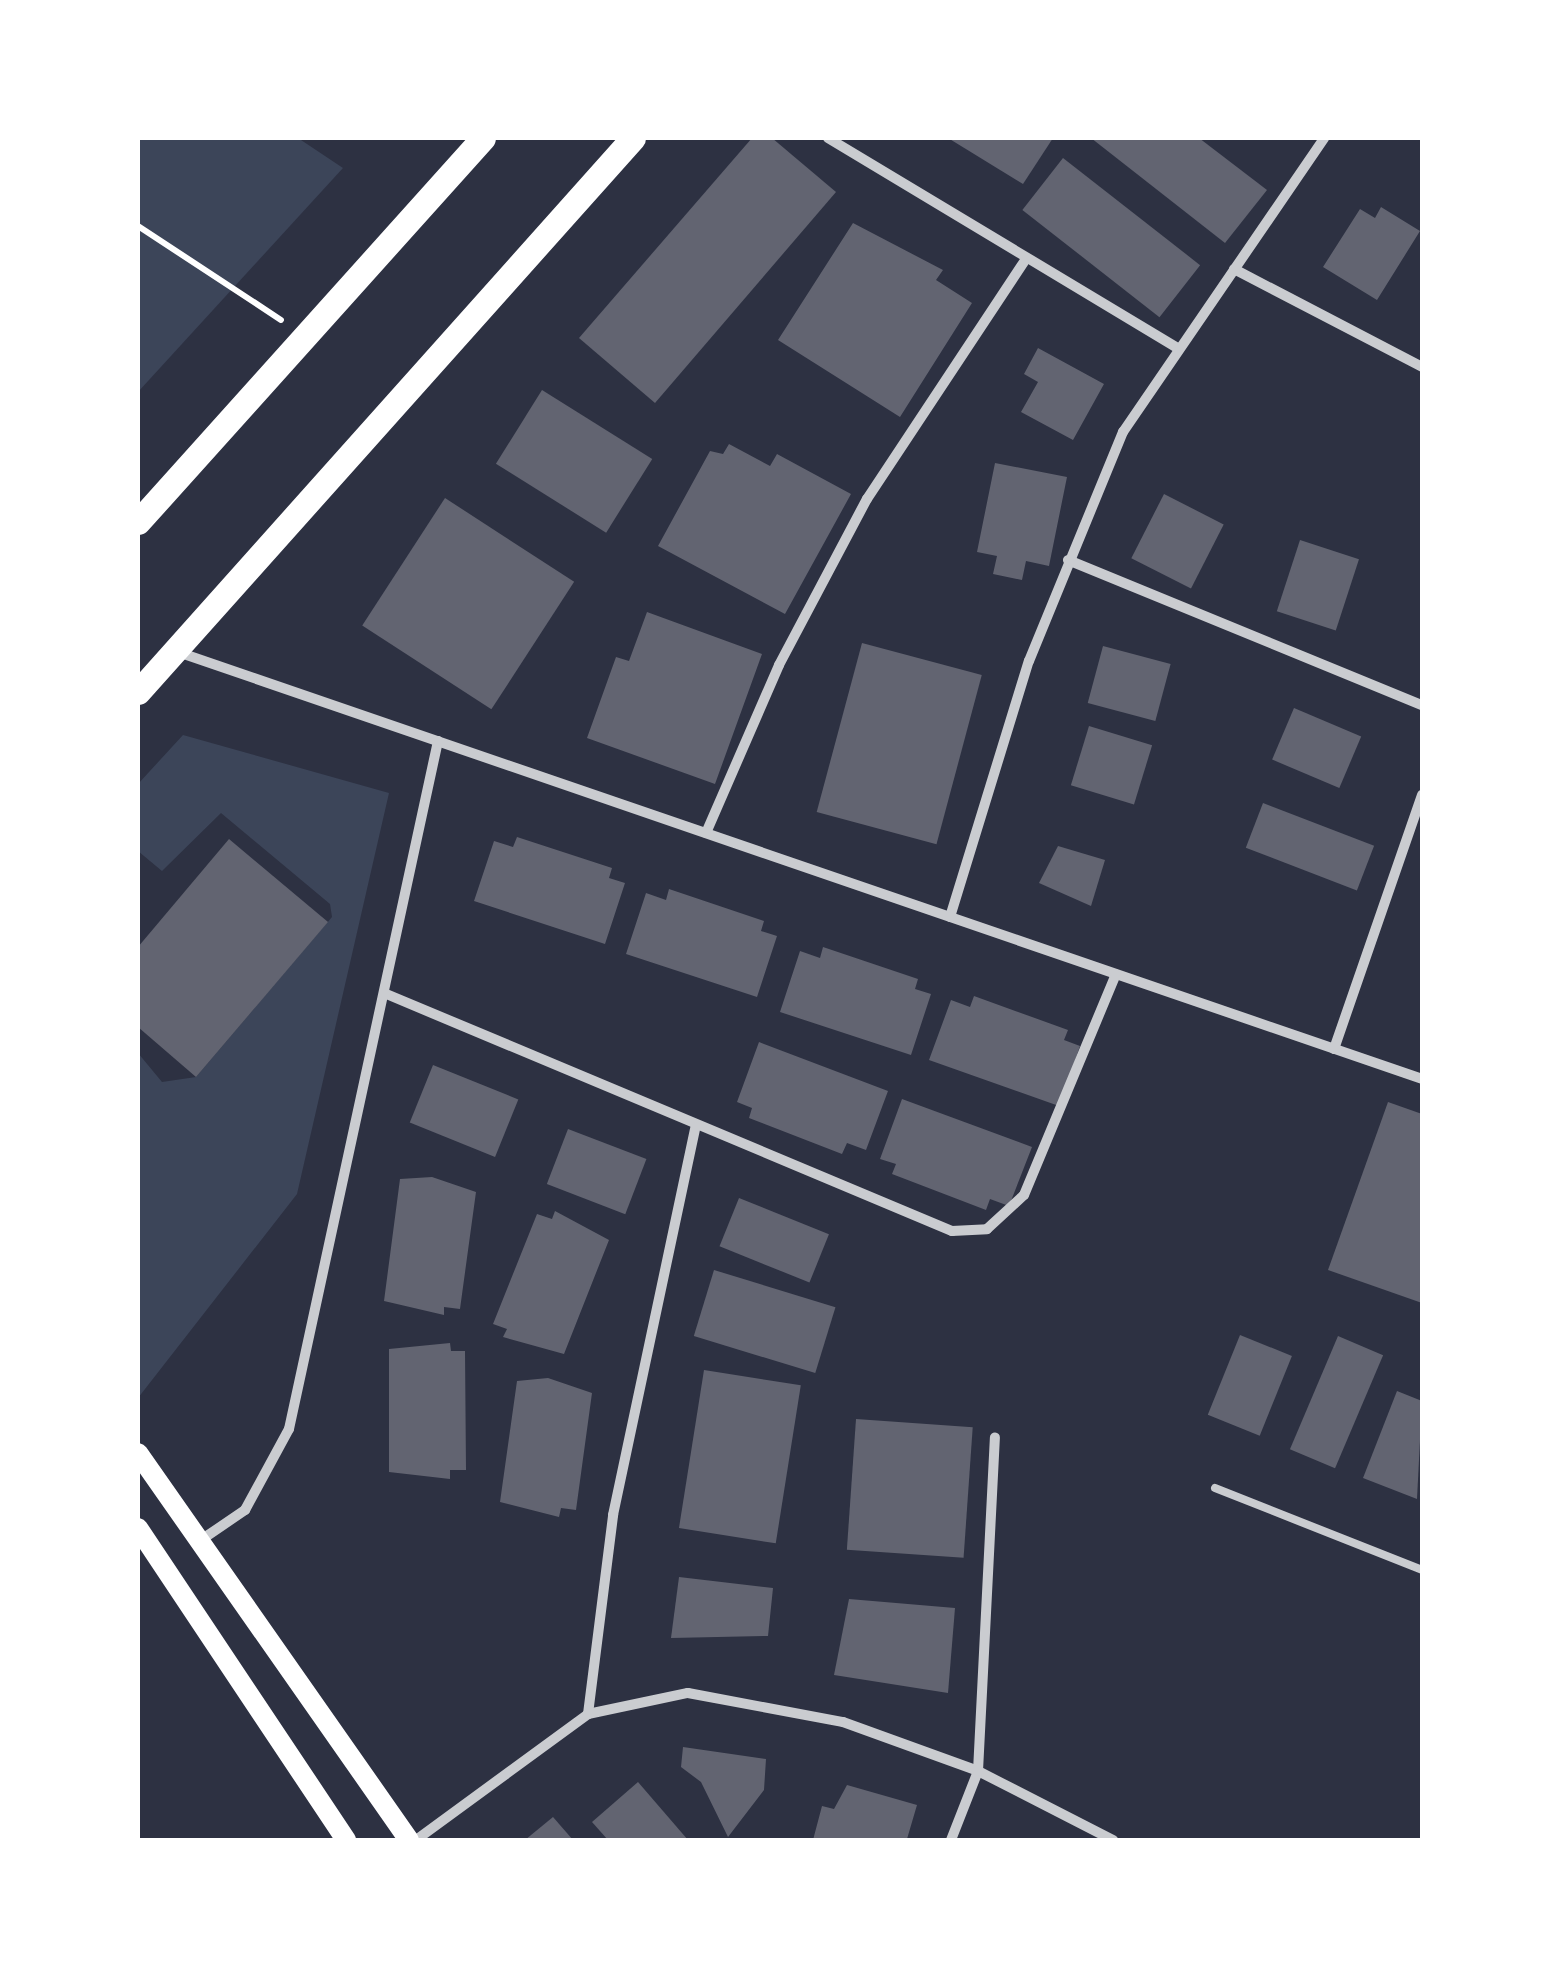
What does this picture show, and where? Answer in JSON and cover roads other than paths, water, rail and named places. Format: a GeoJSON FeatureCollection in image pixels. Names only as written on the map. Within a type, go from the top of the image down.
{"type":"FeatureCollection","features":[{"type":"Feature","properties":{"kind":"main road"},"geometry":{"type":"LineString","coordinates":[[138,522],[482,138]]}},
{"type":"Feature","properties":{"kind":"main road"},"geometry":{"type":"LineString","coordinates":[[138,692],[633,138]]}},
{"type":"Feature","properties":{"kind":"main road"},"geometry":{"type":"LineString","coordinates":[[138,1453],[412,1840]]}},
{"type":"Feature","properties":{"kind":"main road"},"geometry":{"type":"LineString","coordinates":[[138,1529],[346,1840]]}},
{"type":"Feature","properties":{"kind":"street"},"geometry":{"type":"LineString","coordinates":[[828,138],[1024,262],[1177,348]]}},
{"type":"Feature","properties":{"kind":"street"},"geometry":{"type":"LineString","coordinates":[[950,917],[1068,560],[1123,432],[1324,138]]}},
{"type":"Feature","properties":{"kind":"street"},"geometry":{"type":"LineString","coordinates":[[706,833],[780,664],[867,499],[1024,262]]}},
{"type":"Feature","properties":{"kind":"street"},"geometry":{"type":"LineString","coordinates":[[1234,269],[1422,367]]}},
{"type":"Feature","properties":{"kind":"street"},"geometry":{"type":"LineString","coordinates":[[1068,560],[1422,705]]}},
{"type":"Feature","properties":{"kind":"street"},"geometry":{"type":"LineString","coordinates":[[174,651],[1422,1079]]}},
{"type":"Feature","properties":{"kind":"street"},"geometry":{"type":"LineString","coordinates":[[198,1542],[244,1510],[289,1429],[438,741]]}},
{"type":"Feature","properties":{"kind":"street"},"geometry":{"type":"LineString","coordinates":[[1334,1049],[1422,795]]}},
{"type":"Feature","properties":{"kind":"street"},"geometry":{"type":"LineString","coordinates":[[384,993],[694,1128],[952,1231],[987,1228],[1024,1196],[1116,974]]}},
{"type":"Feature","properties":{"kind":"street"},"geometry":{"type":"LineString","coordinates":[[588,1714],[614,1515],[694,1128]]}},
{"type":"Feature","properties":{"kind":"street"},"geometry":{"type":"LineString","coordinates":[[951,1840],[978,1771],[995,1437]]}},
{"type":"Feature","properties":{"kind":"street"},"geometry":{"type":"LineString","coordinates":[[412,1840],[588,1714],[688,1693],[843,1722],[978,1771],[1113,1840]]}},
{"type":"Feature","properties":{"kind":"lane"},"geometry":{"type":"LineString","coordinates":[[1216,1488],[1422,1570]]}}]}
